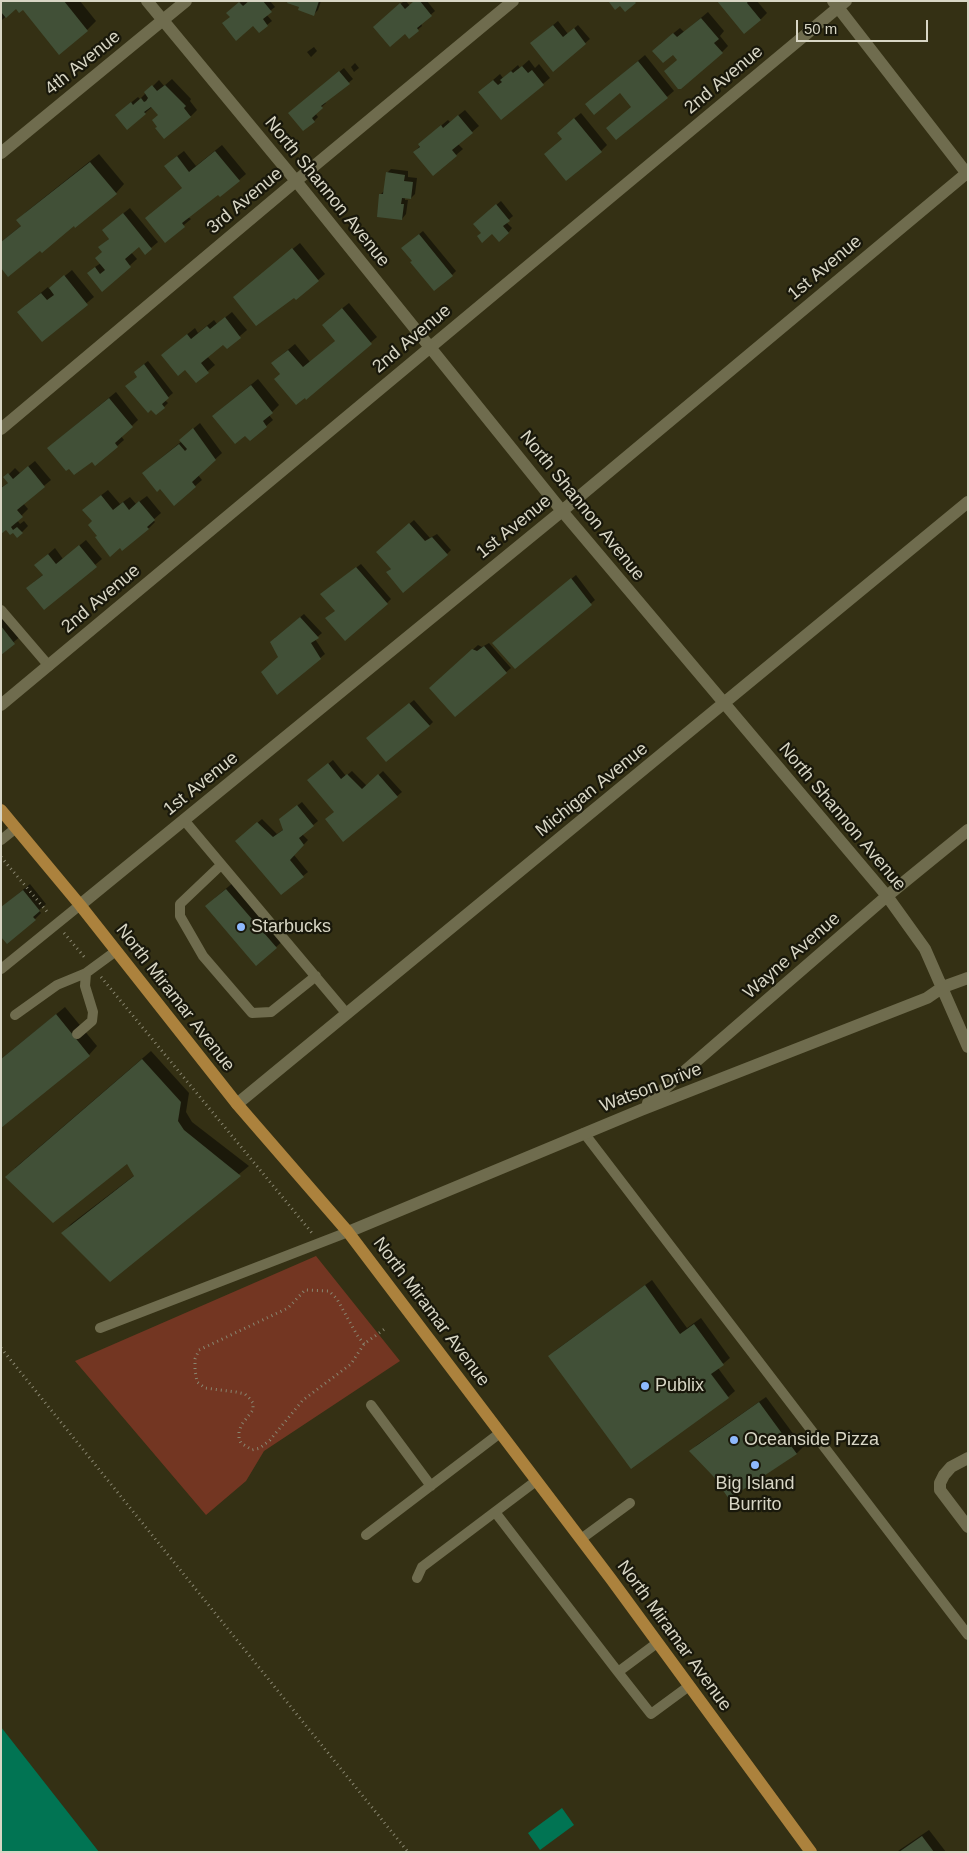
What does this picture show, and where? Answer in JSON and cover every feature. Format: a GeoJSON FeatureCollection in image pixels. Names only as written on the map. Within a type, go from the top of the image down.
{"type":"FeatureCollection","features":[{"type":"Feature","properties":{"kind":"main road","name":"North Miramar Avenue"},"geometry":{"type":"LineString","coordinates":[[1,810],[80,905],[237,1104],[348,1232],[580,1539],[811,1852]]}},
{"type":"Feature","properties":{"kind":"street","name":"North Shannon Avenue"},"geometry":{"type":"LineString","coordinates":[[147,1],[296,181],[562,510],[888,896],[925,949],[968,1047]]}},
{"type":"Feature","properties":{"kind":"street","name":"4th Avenue"},"geometry":{"type":"LineString","coordinates":[[1,153],[186,1]]}},
{"type":"Feature","properties":{"kind":"street","name":"3rd Avenue"},"geometry":{"type":"LineString","coordinates":[[1,430],[513,1]]}},
{"type":"Feature","properties":{"kind":"street"},"geometry":{"type":"LineString","coordinates":[[839,3],[967,174]]}},
{"type":"Feature","properties":{"kind":"street","name":"2nd Avenue"},"geometry":{"type":"LineString","coordinates":[[1,705],[839,3]]}},
{"type":"Feature","properties":{"kind":"street","name":"1st Avenue"},"geometry":{"type":"LineString","coordinates":[[80,905],[562,510],[967,174]]}},
{"type":"Feature","properties":{"kind":"street","name":"Michigan Avenue"},"geometry":{"type":"LineString","coordinates":[[237,1104],[968,502]]}},
{"type":"Feature","properties":{"kind":"street","name":"Wayne Avenue"},"geometry":{"type":"LineString","coordinates":[[640,1110],[888,896],[968,830]]}},
{"type":"Feature","properties":{"kind":"street","name":"Watson Drive"},"geometry":{"type":"LineString","coordinates":[[348,1232],[640,1110],[927,998],[943,987],[968,978]]}},
{"type":"Feature","properties":{"kind":"street"},"geometry":{"type":"LineString","coordinates":[[968,1458],[951,1467],[940,1483],[940,1490],[968,1527]]}},
{"type":"Feature","properties":{"kind":"lane"},"geometry":{"type":"LineString","coordinates":[[1,610],[49,666]]}},
{"type":"Feature","properties":{"kind":"lane"},"geometry":{"type":"LineString","coordinates":[[184,820],[347,1014]]}},
{"type":"Feature","properties":{"kind":"lane"},"geometry":{"type":"LineString","coordinates":[[1,840],[16,828]]}},
{"type":"Feature","properties":{"kind":"lane"},"geometry":{"type":"LineString","coordinates":[[221,865],[180,904],[180,916],[203,956],[252,1013],[271,1012],[316,976]]}},
{"type":"Feature","properties":{"kind":"lane"},"geometry":{"type":"LineString","coordinates":[[1,969],[80,905]]}},
{"type":"Feature","properties":{"kind":"lane"},"geometry":{"type":"LineString","coordinates":[[15,1016],[57,984],[90,970],[116,951]]}},
{"type":"Feature","properties":{"kind":"lane"},"geometry":{"type":"LineString","coordinates":[[77,1034],[92,1021],[93,1012],[85,986],[90,970]]}},
{"type":"Feature","properties":{"kind":"lane"},"geometry":{"type":"LineString","coordinates":[[584,1134],[968,1635]]}},
{"type":"Feature","properties":{"kind":"lane"},"geometry":{"type":"LineString","coordinates":[[100,1328],[348,1232]]}},
{"type":"Feature","properties":{"kind":"lane"},"geometry":{"type":"LineString","coordinates":[[371,1405],[431,1486]]}},
{"type":"Feature","properties":{"kind":"lane"},"geometry":{"type":"LineString","coordinates":[[366,1535],[500,1433]]}},
{"type":"Feature","properties":{"kind":"lane"},"geometry":{"type":"LineString","coordinates":[[417,1578],[422,1567],[536,1481]]}},
{"type":"Feature","properties":{"kind":"lane"},"geometry":{"type":"LineString","coordinates":[[580,1539],[630,1503]]}},
{"type":"Feature","properties":{"kind":"lane"},"geometry":{"type":"LineString","coordinates":[[495,1512],[650,1714],[689,1686]]}},
{"type":"Feature","properties":{"kind":"lane"},"geometry":{"type":"LineString","coordinates":[[618,1672],[657,1643]]}},
{"type":"Feature","properties":{"kind":"path"},"geometry":{"type":"LineString","coordinates":[[1,857],[57,924],[90,970],[320,1243]]}},
{"type":"Feature","properties":{"kind":"path"},"geometry":{"type":"LineString","coordinates":[[364,1344],[337,1299],[329,1291],[305,1290],[288,1308],[199,1350],[195,1360],[197,1382],[205,1388],[245,1394],[249,1398],[253,1403],[253,1410],[242,1424],[239,1431],[239,1439],[241,1443],[252,1450],[260,1448],[270,1440],[303,1400],[351,1364],[364,1344],[386,1328]]}},
{"type":"Feature","properties":{"kind":"path"},"geometry":{"type":"LineString","coordinates":[[1,1348],[408,1852]]}},
{"type":"Feature","properties":{"kind":"shaded area"},"geometry":{"type":"Polygon","coordinates":[[[316,1256],[400,1361],[264,1451],[246,1481],[206,1515],[75,1361],[316,1256]]]}},
{"type":"Feature","properties":{"kind":"shaded area"},"geometry":{"type":"Polygon","coordinates":[[[1,1727],[99,1852],[1,1852],[1,1727]]]}},
{"type":"Feature","properties":{"kind":"shaded area"},"geometry":{"type":"Polygon","coordinates":[[[562,1808],[574,1825],[540,1850],[528,1833],[562,1808]]]}},
{"type":"Feature","properties":{"kind":"building"},"geometry":{"type":"Polygon","coordinates":[[[1,1],[64,1],[88,31],[59,55],[23,10],[19,13],[16,9],[6,18],[1,12],[1,1]]]}},
{"type":"Feature","properties":{"kind":"building"},"geometry":{"type":"Polygon","coordinates":[[[249,1],[263,1],[272,12],[263,19],[268,26],[259,33],[253,26],[236,41],[222,23],[230,17],[226,13],[239,2],[243,6],[249,1]]]}},
{"type":"Feature","properties":{"kind":"building"},"geometry":{"type":"Polygon","coordinates":[[[288,1],[319,1],[314,16],[298,10],[299,7],[287,3],[288,1]]]}},
{"type":"Feature","properties":{"kind":"building"},"geometry":{"type":"Polygon","coordinates":[[[414,1],[420,1],[432,16],[417,28],[419,31],[409,39],[405,34],[390,47],[373,27],[400,3],[405,9],[414,1]]]}},
{"type":"Feature","properties":{"kind":"building"},"geometry":{"type":"Polygon","coordinates":[[[634,1],[636,3],[625,12],[620,6],[615,10],[609,2],[634,1]]]}},
{"type":"Feature","properties":{"kind":"building"},"geometry":{"type":"Polygon","coordinates":[[[717,1],[748,1],[747,3],[761,20],[744,34],[717,1]]]}},
{"type":"Feature","properties":{"kind":"building"},"geometry":{"type":"Polygon","coordinates":[[[701,18],[719,39],[714,43],[723,53],[681,89],[678,89],[664,71],[677,60],[673,55],[663,63],[652,51],[673,33],[677,37],[701,18]]]}},
{"type":"Feature","properties":{"kind":"building"},"geometry":{"type":"Polygon","coordinates":[[[553,25],[563,37],[574,28],[586,44],[553,72],[530,43],[553,25]]]}},
{"type":"Feature","properties":{"kind":"building"},"geometry":{"type":"Polygon","coordinates":[[[638,61],[668,98],[616,140],[606,128],[631,107],[620,93],[594,115],[585,104],[638,61]]]}},
{"type":"Feature","properties":{"kind":"building"},"geometry":{"type":"Polygon","coordinates":[[[522,66],[528,73],[532,70],[544,85],[501,120],[478,92],[493,80],[498,85],[502,82],[500,80],[511,71],[513,73],[522,66]]]}},
{"type":"Feature","properties":{"kind":"building"},"geometry":{"type":"Polygon","coordinates":[[[339,71],[350,84],[321,106],[323,108],[312,118],[315,122],[303,131],[288,113],[339,71]]]}},
{"type":"Feature","properties":{"kind":"building"},"geometry":{"type":"Polygon","coordinates":[[[152,85],[157,91],[165,85],[186,106],[184,108],[191,117],[164,139],[155,128],[157,127],[152,120],[158,115],[151,107],[144,112],[146,114],[127,130],[115,115],[131,102],[133,105],[141,98],[144,102],[146,101],[148,98],[144,92],[152,85]]]}},
{"type":"Feature","properties":{"kind":"building"},"geometry":{"type":"Polygon","coordinates":[[[458,115],[473,133],[452,150],[457,156],[433,176],[413,152],[420,147],[418,144],[441,125],[443,128],[458,115]]]}},
{"type":"Feature","properties":{"kind":"building"},"geometry":{"type":"Polygon","coordinates":[[[574,118],[602,152],[566,181],[544,154],[562,139],[557,133],[574,118]]]}},
{"type":"Feature","properties":{"kind":"building"},"geometry":{"type":"Polygon","coordinates":[[[215,151],[240,181],[220,197],[218,195],[182,223],[185,227],[165,243],[145,218],[182,188],[164,166],[177,156],[189,172],[215,151]]]}},
{"type":"Feature","properties":{"kind":"building"},"geometry":{"type":"Polygon","coordinates":[[[90,162],[117,194],[75,228],[74,226],[42,253],[40,251],[8,277],[1,268],[1,242],[21,226],[16,220],[90,162]]]}},
{"type":"Feature","properties":{"kind":"building"},"geometry":{"type":"Polygon","coordinates":[[[386,172],[405,175],[404,181],[413,182],[411,199],[402,198],[401,204],[404,204],[402,220],[377,217],[379,194],[383,194],[386,172]]]}},
{"type":"Feature","properties":{"kind":"building"},"geometry":{"type":"Polygon","coordinates":[[[496,204],[510,221],[503,226],[509,233],[499,242],[492,234],[482,243],[477,236],[481,233],[473,224],[496,204]]]}},
{"type":"Feature","properties":{"kind":"building"},"geometry":{"type":"Polygon","coordinates":[[[123,213],[152,249],[145,255],[139,247],[125,259],[131,267],[102,292],[87,273],[95,267],[100,274],[105,270],[95,258],[102,252],[98,247],[109,239],[102,230],[123,213]]]}},
{"type":"Feature","properties":{"kind":"building"},"geometry":{"type":"Polygon","coordinates":[[[419,234],[453,276],[434,291],[401,248],[419,234]]]}},
{"type":"Feature","properties":{"kind":"building"},"geometry":{"type":"Polygon","coordinates":[[[292,248],[319,281],[296,300],[294,298],[256,326],[233,297],[292,248]]]}},
{"type":"Feature","properties":{"kind":"building"},"geometry":{"type":"Polygon","coordinates":[[[64,275],[88,305],[42,342],[17,312],[41,293],[47,300],[54,295],[49,288],[64,275]]]}},
{"type":"Feature","properties":{"kind":"building"},"geometry":{"type":"Polygon","coordinates":[[[342,308],[372,344],[306,400],[305,398],[296,405],[274,379],[280,374],[271,363],[288,350],[303,367],[335,341],[322,325],[342,308]]]}},
{"type":"Feature","properties":{"kind":"building"},"geometry":{"type":"Polygon","coordinates":[[[225,317],[241,338],[227,349],[223,345],[201,363],[209,373],[196,383],[185,370],[178,376],[161,355],[187,334],[191,339],[207,326],[210,329],[225,317]]]}},
{"type":"Feature","properties":{"kind":"building"},"geometry":{"type":"Polygon","coordinates":[[[144,364],[169,398],[162,404],[165,408],[156,415],[151,410],[148,413],[125,386],[137,377],[134,372],[144,364]]]}},
{"type":"Feature","properties":{"kind":"building"},"geometry":{"type":"Polygon","coordinates":[[[251,385],[273,413],[263,421],[267,427],[250,441],[245,436],[235,444],[212,416],[251,385]]]}},
{"type":"Feature","properties":{"kind":"building"},"geometry":{"type":"Polygon","coordinates":[[[109,398],[133,427],[115,443],[118,447],[95,466],[92,462],[74,475],[69,469],[66,471],[47,448],[109,398]]]}},
{"type":"Feature","properties":{"kind":"building"},"geometry":{"type":"Polygon","coordinates":[[[193,428],[216,460],[192,482],[196,487],[174,506],[160,489],[157,492],[142,473],[179,444],[185,451],[187,449],[179,440],[193,428]]]}},
{"type":"Feature","properties":{"kind":"building"},"geometry":{"type":"Polygon","coordinates":[[[28,466],[45,487],[17,510],[23,517],[11,527],[13,530],[17,527],[23,533],[17,538],[13,533],[10,535],[6,530],[1,534],[1,488],[8,483],[3,477],[8,473],[13,479],[28,466]]]}},
{"type":"Feature","properties":{"kind":"building"},"geometry":{"type":"Polygon","coordinates":[[[101,495],[113,510],[123,502],[129,510],[139,501],[155,520],[147,527],[149,529],[122,551],[120,548],[110,557],[88,525],[92,521],[82,510],[101,495]]]}},
{"type":"Feature","properties":{"kind":"building"},"geometry":{"type":"Polygon","coordinates":[[[409,523],[425,541],[432,537],[448,555],[403,593],[386,572],[391,569],[376,552],[409,523]]]}},
{"type":"Feature","properties":{"kind":"building"},"geometry":{"type":"Polygon","coordinates":[[[79,545],[97,567],[44,610],[26,588],[43,575],[34,565],[48,554],[56,564],[79,545]]]}},
{"type":"Feature","properties":{"kind":"building"},"geometry":{"type":"Polygon","coordinates":[[[356,567],[388,604],[345,641],[325,618],[335,611],[320,594],[356,567]]]}},
{"type":"Feature","properties":{"kind":"building"},"geometry":{"type":"Polygon","coordinates":[[[571,578],[592,605],[515,669],[492,643],[571,578]]]}},
{"type":"Feature","properties":{"kind":"building"},"geometry":{"type":"Polygon","coordinates":[[[300,617],[319,638],[311,643],[321,659],[277,695],[261,672],[278,657],[270,642],[300,617]]]}},
{"type":"Feature","properties":{"kind":"building"},"geometry":{"type":"Polygon","coordinates":[[[1,626],[15,644],[1,655],[1,626]]]}},
{"type":"Feature","properties":{"kind":"building"},"geometry":{"type":"Polygon","coordinates":[[[484,646],[507,673],[455,717],[429,688],[472,649],[477,651],[484,646]]]}},
{"type":"Feature","properties":{"kind":"building"},"geometry":{"type":"Polygon","coordinates":[[[409,703],[430,726],[386,762],[366,738],[409,703]]]}},
{"type":"Feature","properties":{"kind":"building"},"geometry":{"type":"Polygon","coordinates":[[[328,763],[341,779],[347,774],[362,789],[378,774],[398,797],[343,842],[325,819],[334,812],[307,780],[328,763]]]}},
{"type":"Feature","properties":{"kind":"building"},"geometry":{"type":"Polygon","coordinates":[[[297,805],[314,826],[299,838],[304,845],[290,860],[304,877],[281,895],[235,841],[257,822],[273,837],[283,830],[279,819],[297,805]]]}},
{"type":"Feature","properties":{"kind":"building","name":"Starbucks"},"geometry":{"type":"Polygon","coordinates":[[[226,889],[277,948],[256,966],[205,906],[226,889]]]}},
{"type":"Feature","properties":{"kind":"building"},"geometry":{"type":"Polygon","coordinates":[[[23,890],[40,911],[33,917],[36,920],[7,944],[1,937],[1,907],[23,890]]]}},
{"type":"Feature","properties":{"kind":"building"},"geometry":{"type":"Polygon","coordinates":[[[56,1014],[90,1056],[1,1128],[1,1059],[56,1014]]]}},
{"type":"Feature","properties":{"kind":"building"},"geometry":{"type":"Polygon","coordinates":[[[142,1059],[181,1102],[178,1121],[184,1130],[241,1176],[110,1282],[61,1233],[134,1176],[127,1164],[53,1223],[5,1177],[142,1059]]]}},
{"type":"Feature","properties":{"kind":"building","name":"Publix"},"geometry":{"type":"Polygon","coordinates":[[[645,1285],[680,1334],[694,1324],[724,1365],[711,1374],[729,1398],[631,1469],[548,1356],[645,1285]]]}},
{"type":"Feature","properties":{"kind":"building"},"geometry":{"type":"Polygon","coordinates":[[[759,1402],[797,1454],[729,1499],[713,1476],[689,1451],[759,1402]]]}},
{"type":"Feature","properties":{"kind":"building"},"geometry":{"type":"Polygon","coordinates":[[[922,1836],[934,1852],[899,1852],[922,1836]]]}},
{"type":"Feature","properties":{"kind":"place","name":"Starbucks"},"geometry":{"type":"Point","coordinates":[241,927]}},
{"type":"Feature","properties":{"kind":"place","name":"Publix"},"geometry":{"type":"Point","coordinates":[645,1386]}},
{"type":"Feature","properties":{"kind":"place","name":"Oceanside Pizza"},"geometry":{"type":"Point","coordinates":[734,1440]}},
{"type":"Feature","properties":{"kind":"place","name":"Big Island Burrito"},"geometry":{"type":"Point","coordinates":[755,1465]}}]}
